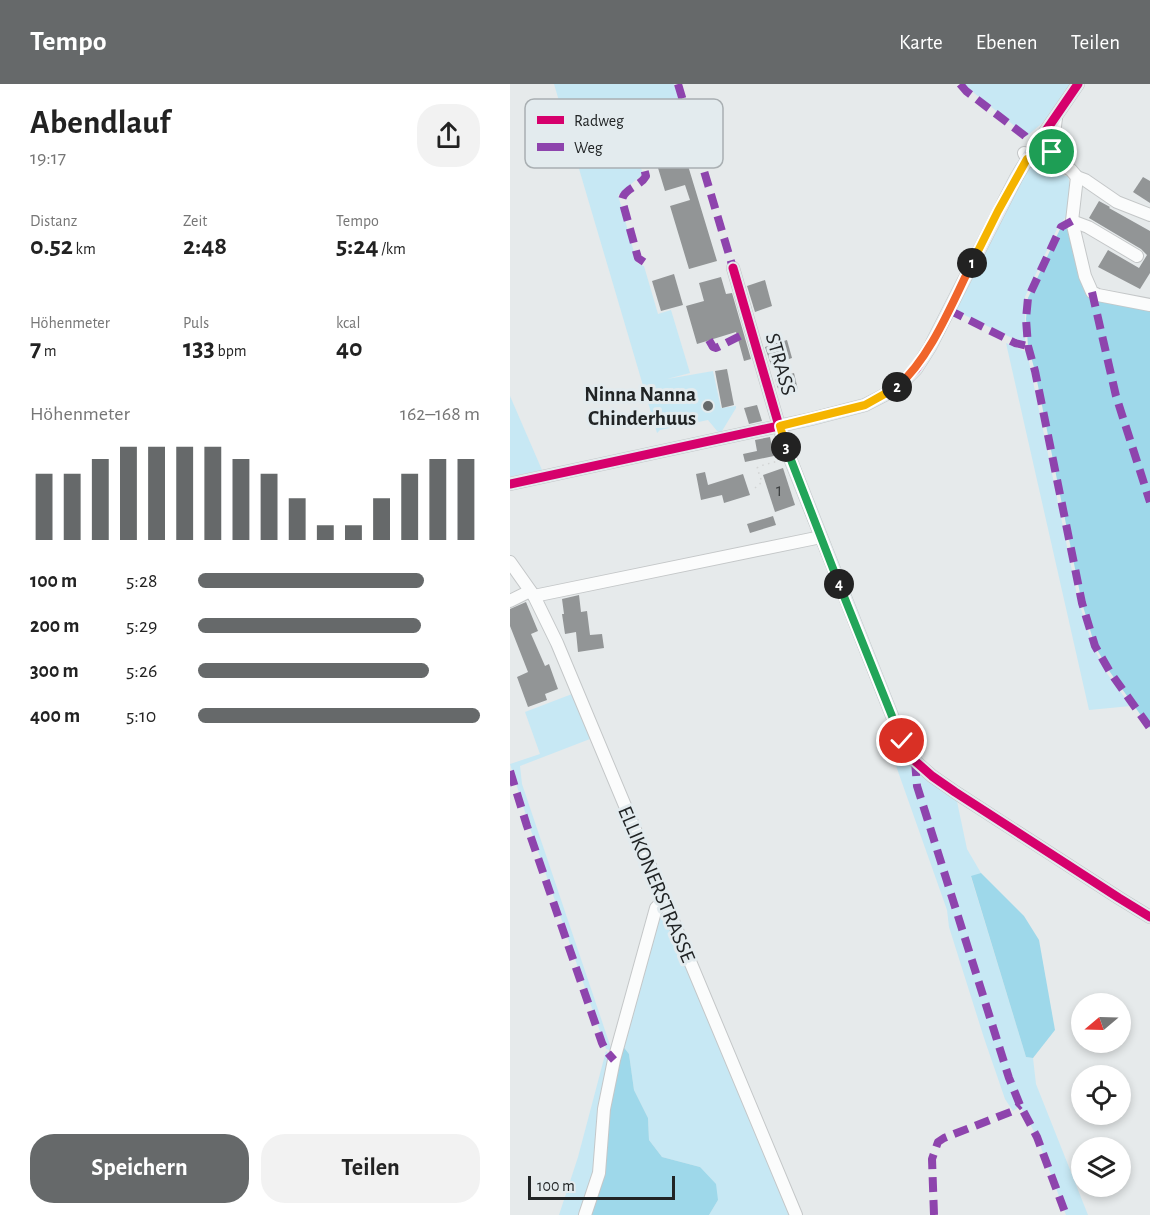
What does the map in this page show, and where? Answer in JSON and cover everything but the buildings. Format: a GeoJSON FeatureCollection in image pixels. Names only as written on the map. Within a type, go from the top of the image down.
{"type":"FeatureCollection","features":[{"type":"Feature","properties":{"kind":"street"},"geometry":{"type":"LineString","coordinates":[[510,484],[780,426],[865,405],[896,389],[916,369],[930,347],[998,211],[1030,153],[1078,84]]}},
{"type":"Feature","properties":{"kind":"street"},"geometry":{"type":"LineString","coordinates":[[1049,157],[1052,152],[1053,120]]}},
{"type":"Feature","properties":{"kind":"street"},"geometry":{"type":"LineString","coordinates":[[1030,153],[1049,157],[1117,201],[1150,215]]}},
{"type":"Feature","properties":{"kind":"street"},"geometry":{"type":"LineString","coordinates":[[1077,177],[1072,221],[1085,276],[1092,292],[1150,306]]}},
{"type":"Feature","properties":{"kind":"street"},"geometry":{"type":"LineString","coordinates":[[1072,221],[1088,227],[1137,256]]}},
{"type":"Feature","properties":{"kind":"street","name":"STRASS"},"geometry":{"type":"LineString","coordinates":[[733,268],[790,458],[902,741],[915,760],[932,776],[1109,892],[1150,916]]}},
{"type":"Feature","properties":{"kind":"street"},"geometry":{"type":"LineString","coordinates":[[510,601],[532,594],[821,537]]}},
{"type":"Feature","properties":{"kind":"street","name":"ELLIKONERSTRASSE"},"geometry":{"type":"LineString","coordinates":[[510,562],[532,594],[557,643],[795,1213]]}},
{"type":"Feature","properties":{"kind":"street"},"geometry":{"type":"LineString","coordinates":[[585,1215],[598,1173],[604,1109],[614,1060],[656,908],[664,900]]}},
{"type":"Feature","properties":{"kind":"path"},"geometry":{"type":"LineString","coordinates":[[755,488],[762,482],[758,468],[760,466],[790,458]]}},
{"type":"Feature","properties":{"kind":"shaded area"},"geometry":{"type":"Polygon","coordinates":[[[554,84],[674,84],[679,99],[558,99],[554,84]]]}},
{"type":"Feature","properties":{"kind":"shaded area"},"geometry":{"type":"Polygon","coordinates":[[[963,84],[1074,84],[1053,114],[1027,136],[963,84]]]}},
{"type":"Feature","properties":{"kind":"shaded area"},"geometry":{"type":"Polygon","coordinates":[[[1042,165],[1053,167],[1068,176],[1071,188],[1068,214],[1058,227],[1025,297],[1025,342],[956,311],[1026,173],[1031,168],[1042,165]]]}},
{"type":"Feature","properties":{"kind":"shaded area"},"geometry":{"type":"Polygon","coordinates":[[[579,168],[641,168],[643,174],[618,195],[637,263],[644,266],[658,314],[671,310],[690,373],[667,379],[713,371],[721,408],[736,406],[722,431],[718,432],[708,420],[660,430],[657,433],[579,168]]]}},
{"type":"Feature","properties":{"kind":"shaded area"},"geometry":{"type":"Polygon","coordinates":[[[1072,221],[1092,292],[1150,305],[1150,728],[1110,672],[1095,646],[1082,603],[1028,346],[1026,319],[1028,298],[1061,227],[1072,221]]]}},
{"type":"Feature","properties":{"kind":"shaded area"},"geometry":{"type":"Polygon","coordinates":[[[1006,343],[1027,352],[1078,600],[1093,646],[1106,672],[1131,706],[1089,710],[1006,343]]]}},
{"type":"Feature","properties":{"kind":"shaded area"},"geometry":{"type":"Polygon","coordinates":[[[510,396],[542,470],[510,477],[510,396]]]}},
{"type":"Feature","properties":{"kind":"shaded area"},"geometry":{"type":"Polygon","coordinates":[[[572,694],[590,739],[520,766],[522,784],[612,1051],[606,1049],[510,764],[540,754],[525,712],[572,694]]]}},
{"type":"Feature","properties":{"kind":"shaded area"},"geometry":{"type":"Polygon","coordinates":[[[893,719],[902,741],[955,792],[967,849],[981,873],[971,877],[1026,1057],[1033,1058],[1036,1084],[1071,1172],[1071,1197],[1081,1197],[1088,1215],[1066,1215],[1037,1137],[1020,1106],[1013,1111],[1005,1099],[949,927],[947,910],[883,729],[893,719]]]}},
{"type":"Feature","properties":{"kind":"shaded area"},"geometry":{"type":"Polygon","coordinates":[[[981,873],[1024,916],[1039,940],[1055,1030],[1033,1058],[1026,1057],[971,876],[981,873]]]}},
{"type":"Feature","properties":{"kind":"shaded area"},"geometry":{"type":"Polygon","coordinates":[[[664,900],[796,1215],[709,1215],[718,1200],[700,1167],[662,1157],[649,1140],[648,1118],[634,1090],[629,1054],[619,1041],[664,900]]]}},
{"type":"Feature","properties":{"kind":"shaded area"},"geometry":{"type":"Polygon","coordinates":[[[619,1041],[629,1054],[634,1090],[648,1118],[649,1140],[662,1157],[700,1167],[716,1184],[718,1200],[709,1215],[585,1215],[619,1041]]]}},
{"type":"Feature","properties":{"kind":"shaded area"},"geometry":{"type":"Polygon","coordinates":[[[606,1051],[614,1060],[599,1173],[585,1215],[559,1215],[578,1157],[606,1051]]]}},
{"type":"Feature","properties":{"kind":"marked path"},"geometry":{"type":"LineString","coordinates":[[678,84],[682,99]]}},
{"type":"Feature","properties":{"kind":"marked path"},"geometry":{"type":"LineString","coordinates":[[960,84],[1025,136],[1034,148]]}},
{"type":"Feature","properties":{"kind":"marked path"},"geometry":{"type":"LineString","coordinates":[[644,168],[646,176],[623,196],[622,200],[638,258],[644,262]]}},
{"type":"Feature","properties":{"kind":"marked path"},"geometry":{"type":"LineString","coordinates":[[703,168],[733,268]]}},
{"type":"Feature","properties":{"kind":"marked path"},"geometry":{"type":"LineString","coordinates":[[1072,221],[1061,227],[1028,298],[1026,319],[1028,346],[1082,603],[1095,646],[1110,672],[1150,728]]}},
{"type":"Feature","properties":{"kind":"marked path"},"geometry":{"type":"LineString","coordinates":[[1092,292],[1116,396],[1150,502]]}},
{"type":"Feature","properties":{"kind":"marked path"},"geometry":{"type":"LineString","coordinates":[[949,310],[1015,343],[1028,346]]}},
{"type":"Feature","properties":{"kind":"marked path"},"geometry":{"type":"LineString","coordinates":[[709,340],[716,348],[752,330]]}},
{"type":"Feature","properties":{"kind":"marked path"},"geometry":{"type":"LineString","coordinates":[[915,761],[917,786],[1009,1078],[1037,1137],[1066,1215]]}},
{"type":"Feature","properties":{"kind":"marked path"},"geometry":{"type":"LineString","coordinates":[[510,771],[602,1043],[614,1060]]}},
{"type":"Feature","properties":{"kind":"marked path"},"geometry":{"type":"LineString","coordinates":[[934,1215],[932,1159],[938,1142],[1013,1111],[1020,1105]]}},
{"type":"Feature","properties":{"kind":"cycle path"},"geometry":{"type":"LineString","coordinates":[[510,484],[811,419],[865,405],[896,389],[916,369],[930,347],[1016,178],[1078,84]]}},
{"type":"Feature","properties":{"kind":"cycle path"},"geometry":{"type":"LineString","coordinates":[[733,268],[784,443],[902,741],[915,761],[932,776],[1150,917]]}},
{"type":"Feature","properties":{"kind":"place","name":"Ninna Nanna Chinderhuus"},"geometry":{"type":"Point","coordinates":[708,406]}},
{"type":"Feature","properties":{"kind":"route"},"geometry":{"type":"LineString","coordinates":[[902,741],[784,443],[780,426],[865,405],[896,389],[908,378],[930,347],[998,211],[1027,159],[1049,158],[1052,152]]}}]}
